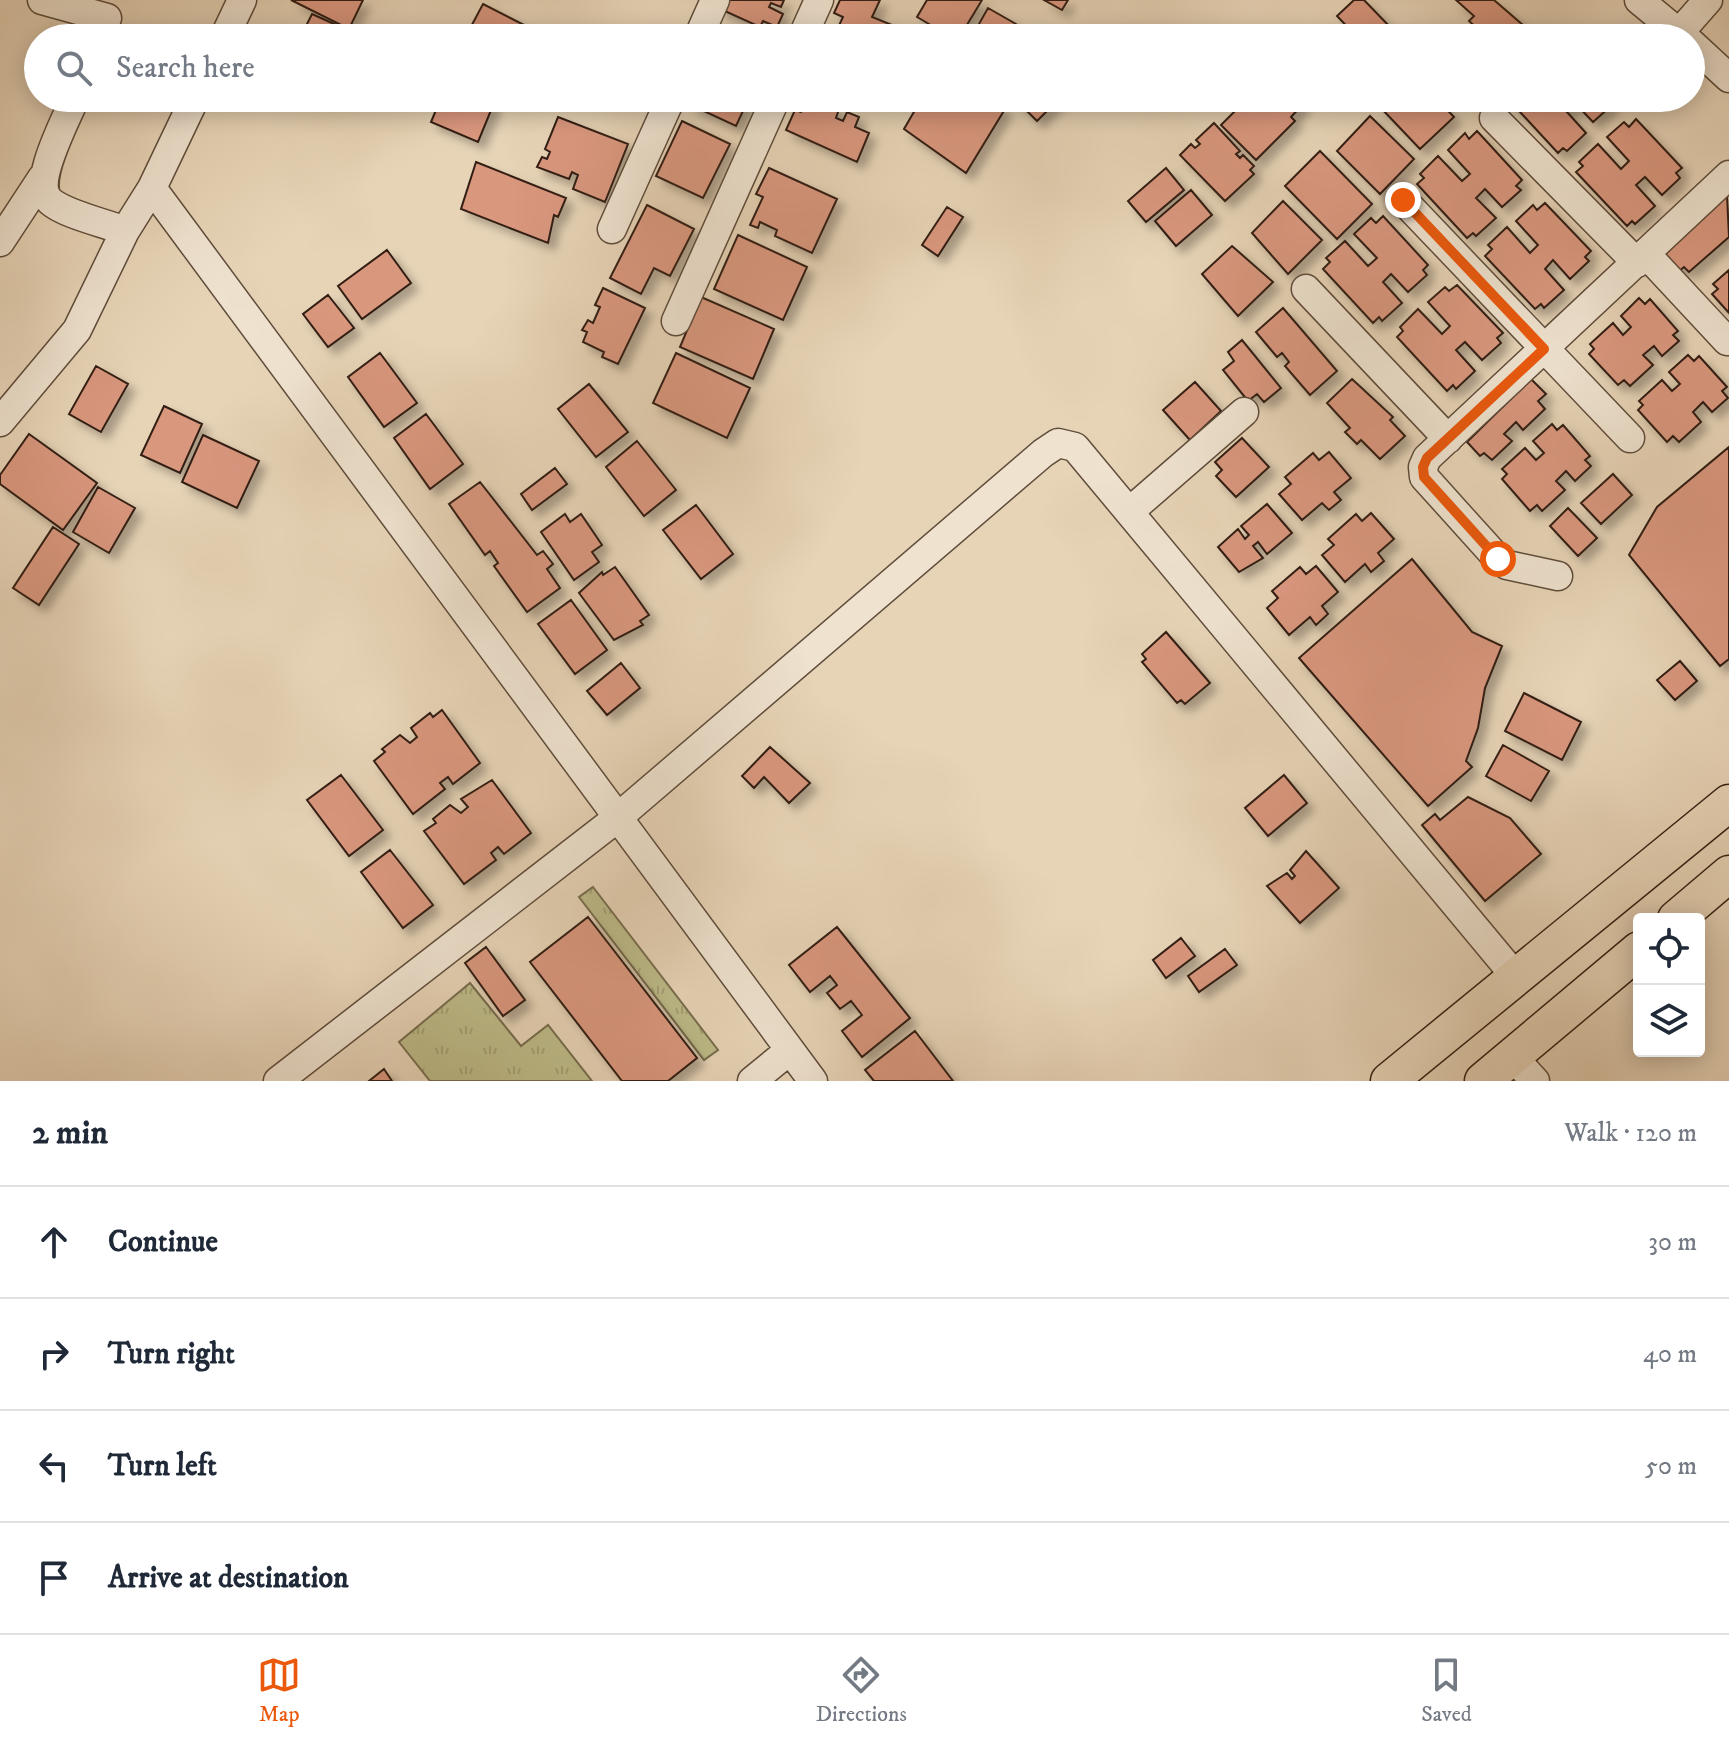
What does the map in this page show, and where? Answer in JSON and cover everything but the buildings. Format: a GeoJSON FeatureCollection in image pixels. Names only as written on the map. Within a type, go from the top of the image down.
{"type":"FeatureCollection","features":[{"type":"Feature","properties":{"kind":"main road"},"geometry":{"type":"LineString","coordinates":[[1389,1081],[1729,803]]}},
{"type":"Feature","properties":{"kind":"main road"},"geometry":{"type":"LineString","coordinates":[[1683,913],[1729,874]]}},
{"type":"Feature","properties":{"kind":"main road"},"geometry":{"type":"LineString","coordinates":[[1483,1081],[1523,1069],[1633,956]]}},
{"type":"Feature","properties":{"kind":"street"},"geometry":{"type":"LineString","coordinates":[[42,0],[107,19]]}},
{"type":"Feature","properties":{"kind":"street"},"geometry":{"type":"LineString","coordinates":[[231,24],[242,0]]}},
{"type":"Feature","properties":{"kind":"street"},"geometry":{"type":"LineString","coordinates":[[704,24],[715,0]]}},
{"type":"Feature","properties":{"kind":"street"},"geometry":{"type":"LineString","coordinates":[[808,24],[819,0]]}},
{"type":"Feature","properties":{"kind":"street"},"geometry":{"type":"LineString","coordinates":[[1639,0],[1668,24]]}},
{"type":"Feature","properties":{"kind":"street"},"geometry":{"type":"LineString","coordinates":[[1693,24],[1708,0]]}},
{"type":"Feature","properties":{"kind":"street"},"geometry":{"type":"LineString","coordinates":[[1705,56],[1729,78]]}},
{"type":"Feature","properties":{"kind":"street"},"geometry":{"type":"LineString","coordinates":[[0,242],[42,178],[69,112]]}},
{"type":"Feature","properties":{"kind":"street"},"geometry":{"type":"LineString","coordinates":[[0,422],[77,330],[188,112]]}},
{"type":"Feature","properties":{"kind":"street"},"geometry":{"type":"LineString","coordinates":[[612,229],[665,112]]}},
{"type":"Feature","properties":{"kind":"street"},"geometry":{"type":"LineString","coordinates":[[676,321],[770,112]]}},
{"type":"Feature","properties":{"kind":"street"},"geometry":{"type":"LineString","coordinates":[[1494,118],[1727,341]]}},
{"type":"Feature","properties":{"kind":"street"},"geometry":{"type":"LineString","coordinates":[[1558,576],[1507,565],[1498,559],[1424,477],[1423,467],[1427,458],[1729,175]]}},
{"type":"Feature","properties":{"kind":"street"},"geometry":{"type":"LineString","coordinates":[[42,178],[44,193],[54,204],[125,231]]}},
{"type":"Feature","properties":{"kind":"street"},"geometry":{"type":"LineString","coordinates":[[152,188],[616,819],[813,1081]]}},
{"type":"Feature","properties":{"kind":"street"},"geometry":{"type":"LineString","coordinates":[[1403,200],[1630,438]]}},
{"type":"Feature","properties":{"kind":"street"},"geometry":{"type":"LineString","coordinates":[[1306,289],[1448,439]]}},
{"type":"Feature","properties":{"kind":"street"},"geometry":{"type":"LineString","coordinates":[[1129,512],[1244,412]]}},
{"type":"Feature","properties":{"kind":"street"},"geometry":{"type":"LineString","coordinates":[[278,1081],[616,819],[1058,443],[1075,447],[1516,977]]}},
{"type":"Feature","properties":{"kind":"street"},"geometry":{"type":"LineString","coordinates":[[752,1081],[790,1050]]}},
{"type":"Feature","properties":{"kind":"green space"},"geometry":{"type":"Polygon","coordinates":[[[593,887],[718,1050],[704,1060],[579,897],[593,887]]]}},
{"type":"Feature","properties":{"kind":"green space"},"geometry":{"type":"Polygon","coordinates":[[[470,983],[521,1046],[548,1025],[592,1081],[430,1081],[399,1042],[470,983]]]}},
{"type":"Feature","properties":{"kind":"route"},"geometry":{"type":"LineString","coordinates":[[1403,200],[1544,349],[1427,458],[1423,467],[1424,477],[1498,559]]}}]}
